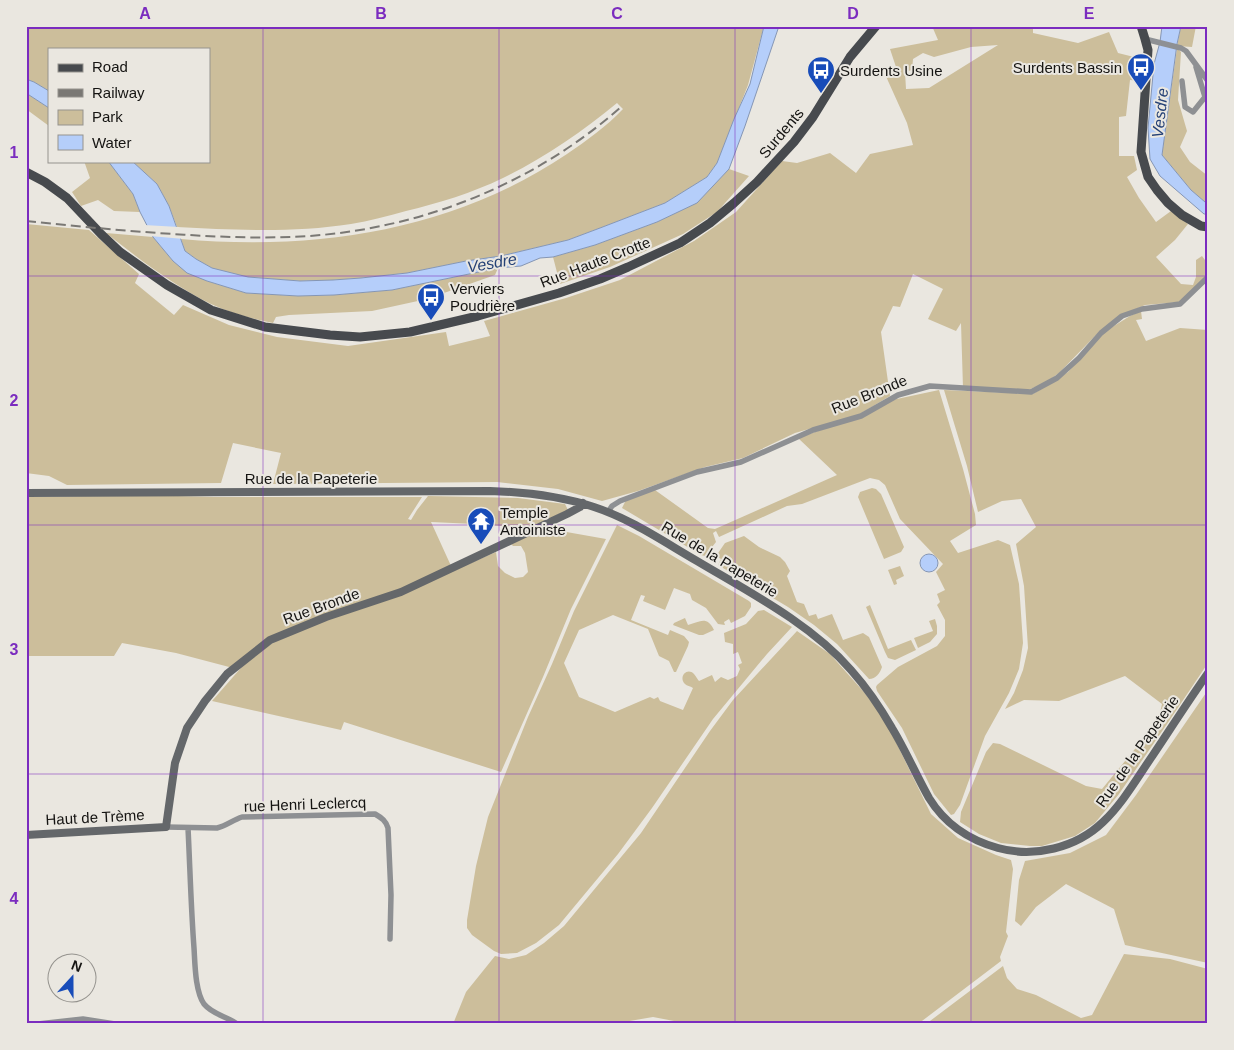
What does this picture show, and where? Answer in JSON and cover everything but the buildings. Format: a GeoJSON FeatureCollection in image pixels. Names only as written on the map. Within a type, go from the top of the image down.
{"type":"FeatureCollection","features":[{"type":"Feature","properties":{"kind":"main road","name":"Surdents"},"geometry":{"type":"LineString","coordinates":[[734,203],[757,182],[794,142],[813,117],[850,57],[876,26]]}},
{"type":"Feature","properties":{"kind":"main road"},"geometry":{"type":"LineString","coordinates":[[1141,26],[1148,50],[1141,152],[1148,177],[1156,190],[1182,215],[1201,226],[1208,227]]}},
{"type":"Feature","properties":{"kind":"main road","name":"Rue Haute Crotte"},"geometry":{"type":"LineString","coordinates":[[26,172],[45,182],[67,198],[120,252],[167,285],[211,310],[265,327],[360,337],[410,332],[559,294],[628,267],[680,242],[710,223],[734,203]]}},
{"type":"Feature","properties":{"kind":"main road","name":"Rue de la Papeterie"},"geometry":{"type":"LineString","coordinates":[[26,493],[525,492],[583,503],[608,512],[645,530],[752,594],[817,637],[850,669],[881,708],[935,808],[961,832],[980,843],[1018,852],[1053,849],[1075,841],[1104,822],[1127,793],[1208,673]]}},
{"type":"Feature","properties":{"kind":"main road","name":"Rue Bronde"},"geometry":{"type":"LineString","coordinates":[[166,827],[175,763],[187,728],[205,701],[227,674],[270,640],[326,617],[402,592],[580,508],[583,503]]}},
{"type":"Feature","properties":{"kind":"main road","name":"Haut de Trème"},"geometry":{"type":"LineString","coordinates":[[26,835],[166,827]]}},
{"type":"Feature","properties":{"kind":"street"},"geometry":{"type":"LineString","coordinates":[[1146,39],[1186,51],[1208,82]]}},
{"type":"Feature","properties":{"kind":"street"},"geometry":{"type":"LineString","coordinates":[[1186,51],[1192,47]]}},
{"type":"Feature","properties":{"kind":"street"},"geometry":{"type":"LineString","coordinates":[[1182,81],[1185,107],[1193,112],[1206,97],[1196,67]]}},
{"type":"Feature","properties":{"kind":"street","name":"Rue Bronde"},"geometry":{"type":"LineString","coordinates":[[608,512],[612,506],[620,501],[697,472],[741,462],[813,430],[861,416],[898,395],[922,388],[937,386],[1031,392],[1057,378],[1079,358],[1101,333],[1122,316],[1142,309],[1180,304],[1208,277]]}},
{"type":"Feature","properties":{"kind":"street","name":"rue Henri Leclercq"},"geometry":{"type":"LineString","coordinates":[[166,827],[217,828],[242,817],[375,814],[382,818],[388,828],[391,896],[390,940]]}},
{"type":"Feature","properties":{"kind":"street"},"geometry":{"type":"LineString","coordinates":[[188,828],[197,985],[204,1003],[214,1012],[237,1024]]}},
{"type":"Feature","properties":{"kind":"street"},"geometry":{"type":"LineString","coordinates":[[38,1024],[83,1019],[115,1024]]}},
{"type":"Feature","properties":{"kind":"green space"},"geometry":{"type":"Polygon","coordinates":[[[26,26],[764,26],[748,85],[717,163],[707,177],[665,203],[568,240],[501,256],[407,273],[361,278],[300,281],[248,277],[212,268],[196,259],[185,251],[181,239],[231,242],[282,242],[332,238],[382,230],[430,218],[477,201],[523,180],[582,144],[623,109],[617,103],[562,144],[503,178],[467,193],[418,208],[358,223],[307,229],[242,230],[177,227],[169,206],[157,184],[133,162],[210,162],[210,48],[48,48],[48,90],[26,79],[26,26]]]}},
{"type":"Feature","properties":{"kind":"green space"},"geometry":{"type":"Polygon","coordinates":[[[932,26],[1033,26],[1033,33],[1078,43],[1109,32],[1118,53],[1142,59],[1141,81],[1130,80],[1126,116],[1119,117],[1119,156],[1134,156],[1137,170],[1127,177],[1156,222],[1171,211],[1188,224],[1175,240],[1156,257],[1181,284],[1193,285],[1196,277],[1196,260],[1202,256],[1208,264],[1208,275],[1180,302],[1145,305],[1118,317],[1095,336],[1059,373],[1045,383],[1028,390],[963,388],[961,323],[956,331],[928,319],[943,289],[913,274],[900,307],[893,306],[881,332],[890,396],[858,415],[795,433],[743,458],[705,467],[638,491],[602,501],[558,489],[497,482],[273,484],[281,453],[233,443],[221,483],[67,485],[49,476],[26,473],[26,224],[89,230],[139,274],[135,283],[174,315],[183,305],[229,325],[277,337],[348,346],[446,332],[449,346],[490,336],[484,321],[566,298],[620,280],[694,241],[736,212],[782,161],[797,163],[830,153],[856,173],[870,154],[913,145],[907,123],[884,72],[896,67],[890,49],[938,40],[932,26]],[[998,45],[971,47],[934,57],[923,53],[913,59],[912,70],[905,72],[906,89],[929,88],[998,45]]]}},
{"type":"Feature","properties":{"kind":"green space"},"geometry":{"type":"Polygon","coordinates":[[[1181,26],[1196,26],[1192,47],[1177,46],[1181,26]]]}},
{"type":"Feature","properties":{"kind":"green space"},"geometry":{"type":"Polygon","coordinates":[[[1177,48],[1181,52],[1178,100],[1187,131],[1180,147],[1190,162],[1208,176],[1208,202],[1205,202],[1191,190],[1162,155],[1177,48]]]}},
{"type":"Feature","properties":{"kind":"green space"},"geometry":{"type":"Polygon","coordinates":[[[26,93],[48,107],[48,125],[26,109],[26,93]]]}},
{"type":"Feature","properties":{"kind":"green space"},"geometry":{"type":"Polygon","coordinates":[[[84,162],[109,162],[133,194],[140,212],[114,211],[98,200],[81,206],[72,192],[90,178],[84,162]]]}},
{"type":"Feature","properties":{"kind":"green space"},"geometry":{"type":"Polygon","coordinates":[[[729,169],[749,176],[717,212],[683,234],[610,267],[560,284],[553,257],[595,245],[657,222],[696,203],[729,169]]]}},
{"type":"Feature","properties":{"kind":"green space"},"geometry":{"type":"Polygon","coordinates":[[[106,233],[153,237],[173,261],[207,281],[246,293],[298,296],[392,290],[498,268],[495,275],[427,299],[372,311],[276,317],[273,323],[234,313],[197,297],[157,271],[106,233]]]}},
{"type":"Feature","properties":{"kind":"green space"},"geometry":{"type":"Polygon","coordinates":[[[1141,311],[1142,319],[1136,320],[1146,341],[1180,328],[1208,330],[1208,663],[1119,794],[1095,823],[1075,836],[1042,846],[1001,843],[979,834],[960,822],[961,812],[986,752],[993,743],[1000,744],[1086,786],[1102,789],[1158,721],[1162,704],[1125,676],[1059,701],[1024,700],[1005,709],[1023,670],[1028,648],[1024,586],[1016,544],[1036,527],[1021,499],[1002,501],[978,512],[967,466],[944,390],[1033,394],[1068,372],[1101,334],[1141,311]]]}},
{"type":"Feature","properties":{"kind":"green space"},"geometry":{"type":"Polygon","coordinates":[[[939,390],[963,469],[975,514],[976,525],[950,541],[958,553],[998,540],[1010,545],[1019,584],[1023,643],[1019,669],[1009,693],[985,736],[960,805],[954,814],[951,815],[934,794],[902,728],[876,687],[898,667],[937,646],[945,636],[945,620],[937,605],[940,602],[937,594],[945,590],[936,572],[943,564],[900,519],[885,485],[879,480],[870,478],[802,504],[787,506],[719,537],[716,531],[713,533],[716,542],[705,556],[622,508],[626,500],[655,490],[708,528],[715,529],[837,475],[798,438],[838,424],[892,400],[939,390]]]}},
{"type":"Feature","properties":{"kind":"green space"},"geometry":{"type":"Polygon","coordinates":[[[872,488],[881,494],[904,547],[901,552],[884,559],[858,497],[860,492],[872,488]]]}},
{"type":"Feature","properties":{"kind":"green space"},"geometry":{"type":"Polygon","coordinates":[[[142,495],[422,497],[408,519],[411,520],[428,496],[518,498],[565,504],[568,510],[522,533],[512,527],[431,522],[452,568],[283,632],[233,668],[176,653],[122,643],[114,656],[26,656],[26,497],[142,495]]]}},
{"type":"Feature","properties":{"kind":"green space"},"geometry":{"type":"Polygon","coordinates":[[[617,525],[749,601],[751,607],[745,616],[731,623],[729,619],[724,622],[725,625],[718,624],[706,608],[692,600],[690,594],[674,588],[665,610],[643,601],[645,596],[641,595],[631,620],[668,635],[670,630],[684,636],[689,642],[676,672],[674,672],[669,661],[659,656],[648,629],[613,615],[579,630],[564,663],[579,697],[615,712],[650,697],[654,699],[658,697],[660,701],[683,710],[693,688],[686,685],[683,681],[682,678],[686,672],[691,672],[699,681],[712,675],[715,682],[721,677],[728,680],[737,676],[740,669],[738,665],[742,663],[738,652],[733,654],[733,644],[725,642],[724,633],[746,624],[758,611],[764,610],[792,627],[713,719],[618,854],[559,925],[536,943],[517,953],[501,954],[472,935],[467,928],[476,866],[488,817],[528,717],[574,611],[617,525]]]}},
{"type":"Feature","properties":{"kind":"green space"},"geometry":{"type":"Polygon","coordinates":[[[544,528],[606,539],[571,609],[501,772],[344,722],[341,730],[212,701],[247,661],[292,632],[439,577],[496,552],[498,566],[505,573],[515,578],[523,577],[528,572],[525,553],[521,546],[513,546],[511,544],[544,528]]]}},
{"type":"Feature","properties":{"kind":"green space"},"geometry":{"type":"Polygon","coordinates":[[[744,536],[759,547],[780,557],[785,562],[790,571],[787,576],[797,602],[804,604],[809,616],[816,614],[818,619],[832,614],[843,640],[863,633],[869,637],[882,667],[874,678],[869,679],[837,644],[814,625],[718,565],[721,559],[716,556],[725,543],[744,536]]]}},
{"type":"Feature","properties":{"kind":"green space"},"geometry":{"type":"Polygon","coordinates":[[[900,566],[904,576],[896,580],[897,584],[894,585],[888,570],[900,566]]]}},
{"type":"Feature","properties":{"kind":"green space"},"geometry":{"type":"Polygon","coordinates":[[[870,605],[888,649],[911,640],[916,650],[895,660],[888,658],[866,607],[870,605]]]}},
{"type":"Feature","properties":{"kind":"green space"},"geometry":{"type":"Polygon","coordinates":[[[685,618],[688,625],[706,621],[714,630],[699,635],[673,625],[685,618]]]}},
{"type":"Feature","properties":{"kind":"green space"},"geometry":{"type":"Polygon","coordinates":[[[935,619],[937,634],[930,642],[918,648],[914,638],[933,631],[929,621],[935,619]]]}},
{"type":"Feature","properties":{"kind":"green space"},"geometry":{"type":"Polygon","coordinates":[[[797,631],[830,654],[878,710],[892,734],[931,814],[958,838],[1011,860],[1013,869],[1006,932],[1008,936],[1000,957],[1001,961],[918,1024],[678,1024],[674,1021],[653,1017],[612,1024],[453,1024],[466,992],[495,956],[509,959],[526,955],[564,926],[641,833],[733,700],[797,631]]]}},
{"type":"Feature","properties":{"kind":"green space"},"geometry":{"type":"Polygon","coordinates":[[[1208,690],[1208,963],[1125,945],[1114,909],[1066,884],[1036,907],[1021,926],[1015,921],[1019,880],[1025,861],[1070,853],[1106,835],[1136,795],[1208,690]]]}},
{"type":"Feature","properties":{"kind":"green space"},"geometry":{"type":"Polygon","coordinates":[[[1124,954],[1170,959],[1208,969],[1208,1024],[926,1024],[1003,966],[1007,978],[1017,989],[1036,995],[1081,1018],[1092,1015],[1124,954]]]}},
{"type":"Feature","properties":{"kind":"water","name":"Vesdre"},"geometry":{"type":"Polygon","coordinates":[[[764,26],[779,26],[729,169],[697,203],[657,222],[595,245],[553,257],[540,258],[521,266],[498,268],[392,290],[298,296],[246,293],[187,273],[173,261],[153,237],[133,194],[109,162],[133,162],[157,184],[169,206],[185,251],[212,268],[248,277],[300,281],[361,278],[407,273],[501,256],[568,240],[665,203],[707,177],[717,163],[750,84],[764,26]]]}},
{"type":"Feature","properties":{"kind":"water","name":"Vesdre"},"geometry":{"type":"Polygon","coordinates":[[[1162,26],[1181,26],[1162,155],[1191,190],[1205,202],[1208,202],[1208,214],[1204,214],[1160,176],[1150,159],[1148,128],[1154,64],[1162,26]]]}},
{"type":"Feature","properties":{"kind":"water"},"geometry":{"type":"Polygon","coordinates":[[[26,79],[48,90],[48,107],[26,93],[26,79]]]}},
{"type":"Feature","properties":{"kind":"water"},"geometry":{"type":"Polygon","coordinates":[[[929,554],[935,557],[938,563],[935,569],[929,572],[923,569],[920,563],[923,557],[929,554]]]}},
{"type":"Feature","properties":{"kind":"pier"},"geometry":{"type":"Polygon","coordinates":[[[144,225],[179,227],[184,239],[150,236],[144,225]]]}},
{"type":"Feature","properties":{"kind":"railway"},"geometry":{"type":"LineString","coordinates":[[26,221],[224,237],[309,236],[352,231],[394,223],[436,212],[476,197],[515,179],[552,158],[588,134],[621,107]]}},
{"type":"Feature","properties":{"kind":"place","name":"Surdents Bassin"},"geometry":{"type":"Point","coordinates":[1141,91]}},
{"type":"Feature","properties":{"kind":"place","name":"Surdents Usine"},"geometry":{"type":"Point","coordinates":[821,94]}},
{"type":"Feature","properties":{"kind":"place","name":"Verviers Poudrière"},"geometry":{"type":"Point","coordinates":[431,321]}},
{"type":"Feature","properties":{"kind":"place","name":"Temple Antoiniste"},"geometry":{"type":"Point","coordinates":[481,545]}}]}
